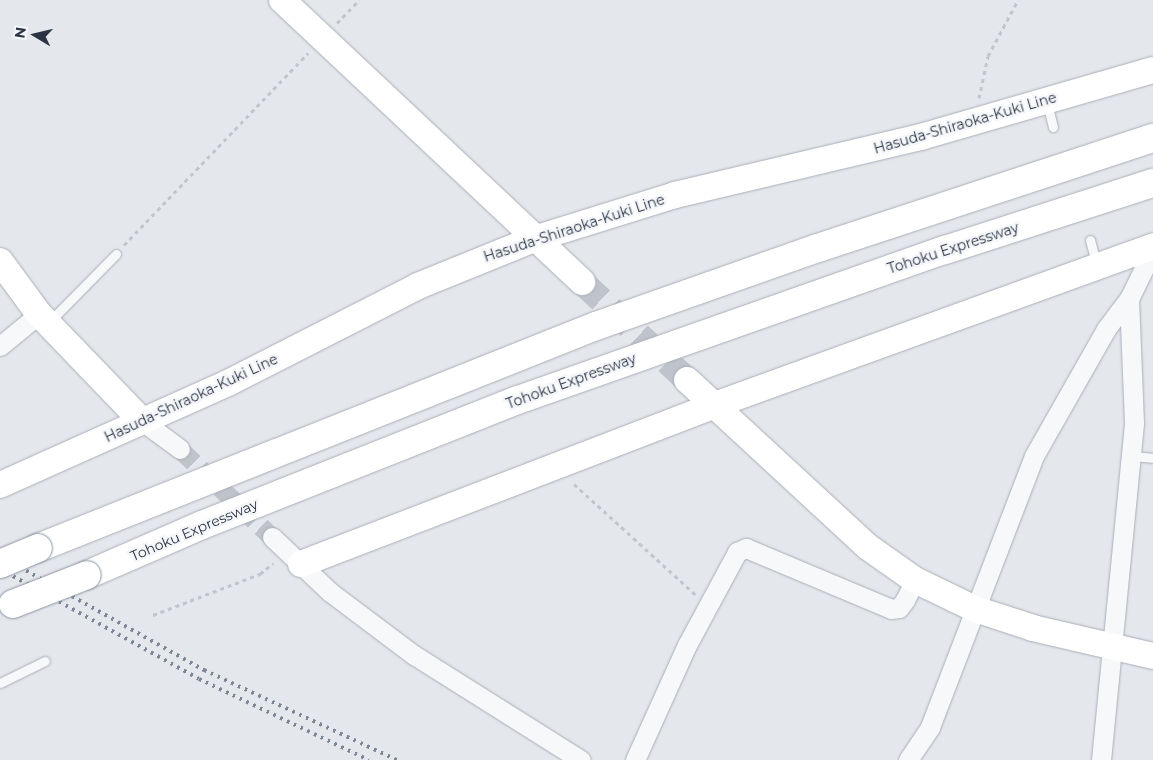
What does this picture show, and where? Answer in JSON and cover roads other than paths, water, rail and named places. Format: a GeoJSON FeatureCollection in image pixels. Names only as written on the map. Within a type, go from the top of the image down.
{"type":"FeatureCollection","features":[{"type":"Feature","properties":{"kind":"highway"},"geometry":{"type":"LineString","coordinates":[[0,564],[596,326],[818,248],[1153,138]]}},
{"type":"Feature","properties":{"kind":"highway","name":"Tohoku Expressway"},"geometry":{"type":"LineString","coordinates":[[6,607],[87,575],[202,525],[518,400],[862,278],[1153,183]]}},
{"type":"Feature","properties":{"kind":"street"},"geometry":{"type":"LineString","coordinates":[[282,0],[534,239],[582,282]]}},
{"type":"Feature","properties":{"kind":"street","name":"Hasuda-Shiraoka-Kuki Line"},"geometry":{"type":"LineString","coordinates":[[0,485],[228,383],[418,286],[534,239],[675,195],[980,121],[1153,70]]}},
{"type":"Feature","properties":{"kind":"street"},"geometry":{"type":"LineString","coordinates":[[294,558],[555,466],[712,406],[1148,248]]}},
{"type":"Feature","properties":{"kind":"street"},"geometry":{"type":"LineString","coordinates":[[908,760],[930,727],[1034,456],[1106,329],[1129,299],[1144,268],[1148,248]]}},
{"type":"Feature","properties":{"kind":"street"},"geometry":{"type":"LineString","coordinates":[[0,261],[43,319],[142,421],[180,449]]}},
{"type":"Feature","properties":{"kind":"street"},"geometry":{"type":"LineString","coordinates":[[1101,760],[1134,423],[1129,299]]}},
{"type":"Feature","properties":{"kind":"street"},"geometry":{"type":"LineString","coordinates":[[0,346],[43,319]]}},
{"type":"Feature","properties":{"kind":"street"},"geometry":{"type":"LineString","coordinates":[[687,380],[712,406],[862,541],[915,580],[975,609],[1112,647],[1153,656]]}},
{"type":"Feature","properties":{"kind":"street"},"geometry":{"type":"LineString","coordinates":[[272,537],[330,592],[414,654],[581,760]]}},
{"type":"Feature","properties":{"kind":"street"},"geometry":{"type":"LineString","coordinates":[[635,760],[708,606],[737,552],[746,548],[890,609],[899,608],[915,580]]}},
{"type":"Feature","properties":{"kind":"lane"},"geometry":{"type":"LineString","coordinates":[[1046,101],[1053,127]]}},
{"type":"Feature","properties":{"kind":"lane"},"geometry":{"type":"LineString","coordinates":[[1090,240],[1097,266]]}},
{"type":"Feature","properties":{"kind":"lane"},"geometry":{"type":"LineString","coordinates":[[43,319],[116,254]]}},
{"type":"Feature","properties":{"kind":"lane"},"geometry":{"type":"LineString","coordinates":[[1131,456],[1153,458]]}},
{"type":"Feature","properties":{"kind":"lane"},"geometry":{"type":"LineString","coordinates":[[0,683],[45,661]]}},
{"type":"Feature","properties":{"kind":"tunnel"},"geometry":{"type":"LineString","coordinates":[[582,282],[687,380]]}},
{"type":"Feature","properties":{"kind":"tunnel"},"geometry":{"type":"LineString","coordinates":[[180,449],[272,537]]}},
{"type":"Feature","properties":{"kind":"railway"},"geometry":{"type":"LineString","coordinates":[[0,556],[204,670],[397,760]]}},
{"type":"Feature","properties":{"kind":"railway"},"geometry":{"type":"LineString","coordinates":[[0,569],[199,679],[369,760]]}}]}
